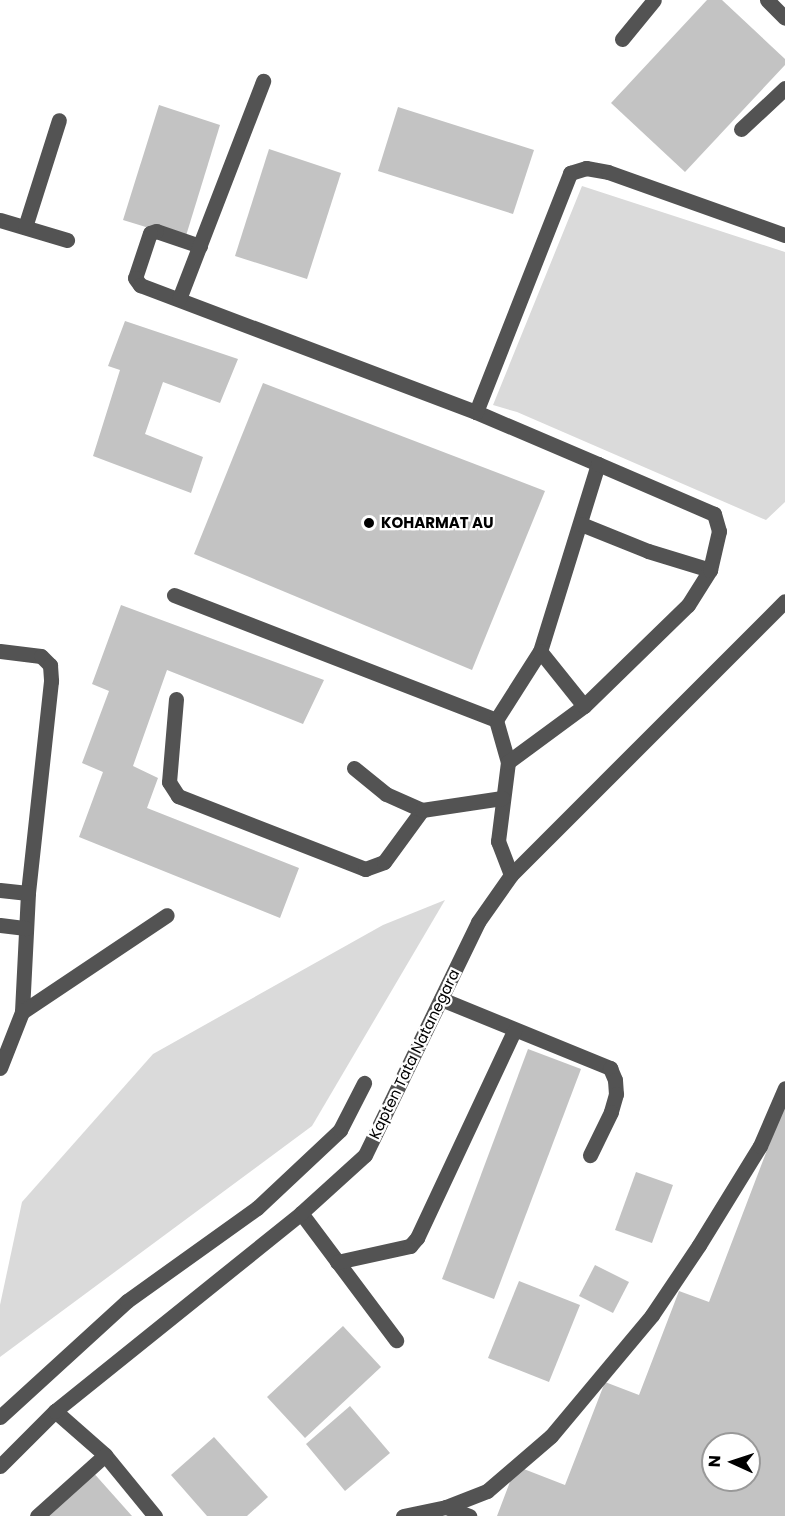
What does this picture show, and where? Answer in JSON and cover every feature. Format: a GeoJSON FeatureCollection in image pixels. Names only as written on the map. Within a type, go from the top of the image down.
{"type":"FeatureCollection","features":[{"type":"Feature","properties":{"kind":"street"},"geometry":{"type":"LineString","coordinates":[[622,39],[654,0]]}},
{"type":"Feature","properties":{"kind":"street"},"geometry":{"type":"LineString","coordinates":[[767,0],[785,18]]}},
{"type":"Feature","properties":{"kind":"street"},"geometry":{"type":"LineString","coordinates":[[179,299],[263,81]]}},
{"type":"Feature","properties":{"kind":"street"},"geometry":{"type":"LineString","coordinates":[[741,129],[785,88]]}},
{"type":"Feature","properties":{"kind":"street"},"geometry":{"type":"LineString","coordinates":[[25,227],[59,120]]}},
{"type":"Feature","properties":{"kind":"street"},"geometry":{"type":"LineString","coordinates":[[476,412],[570,173],[586,168],[608,172],[785,235]]}},
{"type":"Feature","properties":{"kind":"street"},"geometry":{"type":"LineString","coordinates":[[0,220],[67,240]]}},
{"type":"Feature","properties":{"kind":"street"},"geometry":{"type":"LineString","coordinates":[[200,246],[156,231],[150,233],[135,278],[140,285],[476,412],[714,514],[719,531],[710,570],[688,605],[584,706],[508,762]]}},
{"type":"Feature","properties":{"kind":"street"},"geometry":{"type":"LineString","coordinates":[[511,875],[498,841],[508,762],[496,720],[540,651],[598,464]]}},
{"type":"Feature","properties":{"kind":"street"},"geometry":{"type":"LineString","coordinates":[[581,524],[648,551],[710,570]]}},
{"type":"Feature","properties":{"kind":"street"},"geometry":{"type":"LineString","coordinates":[[174,595],[496,720]]}},
{"type":"Feature","properties":{"kind":"street","name":"Kapten Tata Natanegara"},"geometry":{"type":"LineString","coordinates":[[0,1466],[55,1411],[301,1213],[365,1155],[477,922],[511,875],[785,602]]}},
{"type":"Feature","properties":{"kind":"street"},"geometry":{"type":"LineString","coordinates":[[0,651],[41,656],[50,664],[51,681],[28,893],[22,1012],[0,1068]]}},
{"type":"Feature","properties":{"kind":"street"},"geometry":{"type":"LineString","coordinates":[[540,651],[584,706]]}},
{"type":"Feature","properties":{"kind":"street"},"geometry":{"type":"LineString","coordinates":[[176,699],[169,782],[178,796],[365,869],[384,862],[422,810]]}},
{"type":"Feature","properties":{"kind":"street"},"geometry":{"type":"LineString","coordinates":[[354,768],[386,794],[422,810],[502,798]]}},
{"type":"Feature","properties":{"kind":"street"},"geometry":{"type":"LineString","coordinates":[[0,890],[28,893]]}},
{"type":"Feature","properties":{"kind":"street"},"geometry":{"type":"LineString","coordinates":[[22,1012],[167,915]]}},
{"type":"Feature","properties":{"kind":"street"},"geometry":{"type":"LineString","coordinates":[[0,925],[26,928]]}},
{"type":"Feature","properties":{"kind":"street"},"geometry":{"type":"LineString","coordinates":[[441,999],[514,1031],[610,1068],[615,1080],[616,1094],[611,1112],[590,1155]]}},
{"type":"Feature","properties":{"kind":"street"},"geometry":{"type":"LineString","coordinates":[[337,1262],[410,1246],[417,1238],[514,1031]]}},
{"type":"Feature","properties":{"kind":"street"},"geometry":{"type":"LineString","coordinates":[[0,1417],[127,1301],[265,1200],[340,1130],[364,1083]]}},
{"type":"Feature","properties":{"kind":"street"},"geometry":{"type":"LineString","coordinates":[[403,1516],[446,1507],[488,1491],[551,1436],[652,1314],[760,1146],[785,1088]]}},
{"type":"Feature","properties":{"kind":"street"},"geometry":{"type":"LineString","coordinates":[[301,1213],[396,1340]]}},
{"type":"Feature","properties":{"kind":"street"},"geometry":{"type":"LineString","coordinates":[[55,1411],[105,1455],[155,1516]]}},
{"type":"Feature","properties":{"kind":"street"},"geometry":{"type":"LineString","coordinates":[[37,1516],[105,1455]]}},
{"type":"Feature","properties":{"kind":"street"},"geometry":{"type":"LineString","coordinates":[[446,1507],[469,1516]]}},
{"type":"Feature","properties":{"kind":"shaded area"},"geometry":{"type":"Polygon","coordinates":[[[582,186],[785,252],[785,502],[766,520],[517,412],[493,405],[582,186]]]}},
{"type":"Feature","properties":{"kind":"shaded area"},"geometry":{"type":"Polygon","coordinates":[[[445,900],[312,1126],[0,1357],[0,1305],[22,1202],[153,1054],[383,925],[445,900]]]}},
{"type":"Feature","properties":{"kind":"building"},"geometry":{"type":"Polygon","coordinates":[[[707,0],[722,0],[785,59],[785,65],[685,172],[611,103],[707,0]]]}},
{"type":"Feature","properties":{"kind":"building"},"geometry":{"type":"Polygon","coordinates":[[[159,105],[220,125],[185,239],[123,220],[159,105]]]}},
{"type":"Feature","properties":{"kind":"building"},"geometry":{"type":"Polygon","coordinates":[[[398,107],[534,150],[513,214],[378,171],[398,107]]]}},
{"type":"Feature","properties":{"kind":"building"},"geometry":{"type":"Polygon","coordinates":[[[269,149],[341,173],[307,279],[235,256],[269,149]]]}},
{"type":"Feature","properties":{"kind":"building"},"geometry":{"type":"Polygon","coordinates":[[[125,321],[238,359],[220,403],[163,382],[145,434],[203,457],[191,493],[93,456],[120,370],[108,366],[125,321]]]}},
{"type":"Feature","properties":{"kind":"building","name":"KOHARMAT AU"},"geometry":{"type":"Polygon","coordinates":[[[263,383],[545,491],[472,670],[194,554],[263,383]]]}},
{"type":"Feature","properties":{"kind":"building"},"geometry":{"type":"Polygon","coordinates":[[[121,605],[324,680],[303,724],[167,670],[133,766],[158,778],[147,808],[299,868],[280,918],[79,837],[103,772],[82,763],[109,691],[92,684],[121,605]]]}},
{"type":"Feature","properties":{"kind":"building"},"geometry":{"type":"Polygon","coordinates":[[[528,1049],[581,1069],[494,1299],[442,1279],[528,1049]]]}},
{"type":"Feature","properties":{"kind":"building"},"geometry":{"type":"Polygon","coordinates":[[[785,1103],[785,1516],[497,1516],[516,1466],[565,1485],[605,1382],[639,1395],[679,1291],[709,1302],[785,1103]]]}},
{"type":"Feature","properties":{"kind":"building"},"geometry":{"type":"Polygon","coordinates":[[[636,1172],[673,1185],[652,1243],[615,1230],[636,1172]]]}},
{"type":"Feature","properties":{"kind":"building"},"geometry":{"type":"Polygon","coordinates":[[[595,1265],[629,1282],[613,1313],[579,1296],[595,1265]]]}},
{"type":"Feature","properties":{"kind":"building"},"geometry":{"type":"Polygon","coordinates":[[[519,1281],[580,1305],[549,1382],[488,1358],[519,1281]]]}},
{"type":"Feature","properties":{"kind":"building"},"geometry":{"type":"Polygon","coordinates":[[[343,1326],[381,1367],[305,1438],[267,1397],[343,1326]]]}},
{"type":"Feature","properties":{"kind":"building"},"geometry":{"type":"Polygon","coordinates":[[[350,1406],[390,1453],[345,1491],[306,1444],[350,1406]]]}},
{"type":"Feature","properties":{"kind":"building"},"geometry":{"type":"Polygon","coordinates":[[[214,1437],[268,1497],[247,1516],[207,1516],[171,1475],[214,1437]]]}},
{"type":"Feature","properties":{"kind":"building"},"geometry":{"type":"Polygon","coordinates":[[[91,1470],[132,1516],[41,1516],[91,1470]]]}},
{"type":"Feature","properties":{"kind":"place","name":"KOHARMAT AU"},"geometry":{"type":"Point","coordinates":[369,523]}}]}
